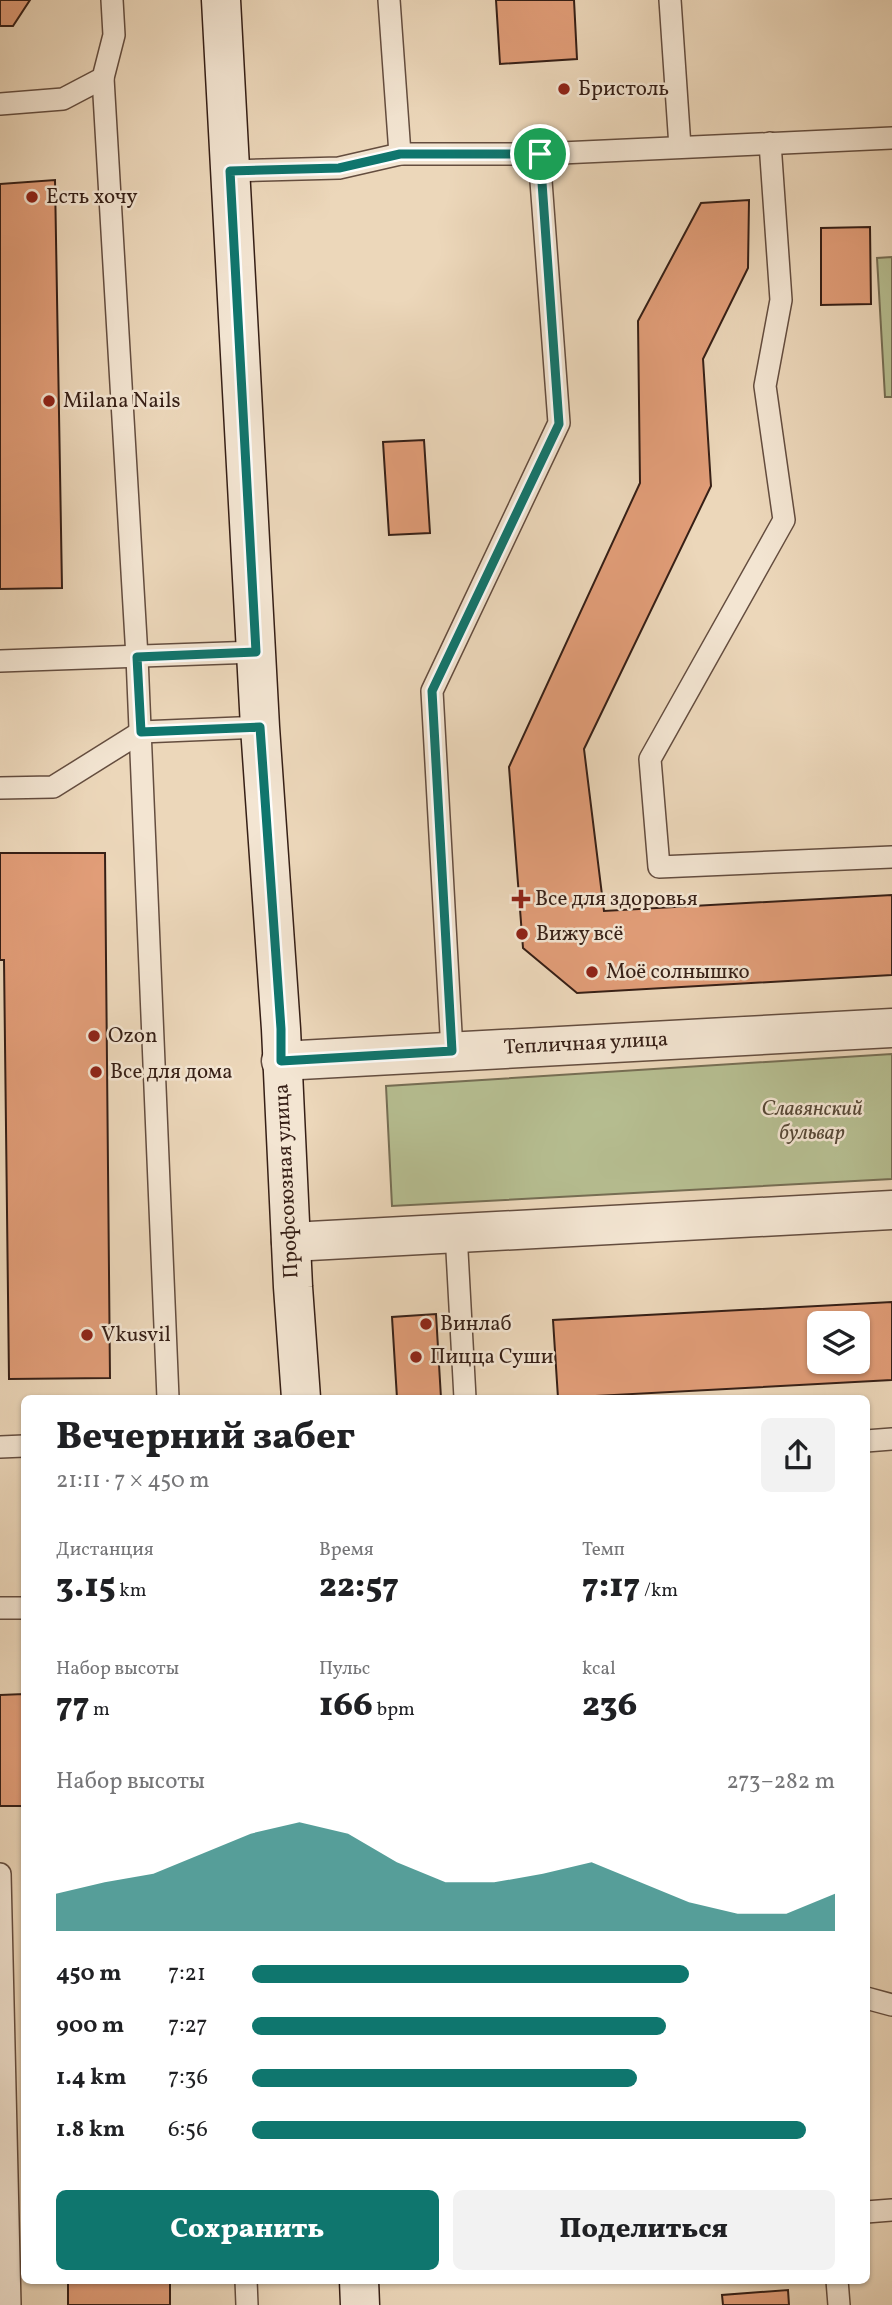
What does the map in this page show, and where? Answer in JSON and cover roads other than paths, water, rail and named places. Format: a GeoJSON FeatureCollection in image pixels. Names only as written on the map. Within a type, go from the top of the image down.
{"type":"FeatureCollection","features":[{"type":"Feature","properties":{"kind":"main road","name":"Профсоюзная улица"},"geometry":{"type":"LineString","coordinates":[[220,0],[260,727],[281,1029],[301,1395]]}},
{"type":"Feature","properties":{"kind":"main road","name":"Тепличная улица"},"geometry":{"type":"LineString","coordinates":[[281,1061],[892,1028]]}},
{"type":"Feature","properties":{"kind":"main road"},"geometry":{"type":"LineString","coordinates":[[291,1242],[892,1210]]}},
{"type":"Feature","properties":{"kind":"main road"},"geometry":{"type":"LineString","coordinates":[[359,2284],[360,2305]]}},
{"type":"Feature","properties":{"kind":"lane"},"geometry":{"type":"LineString","coordinates":[[112,0],[114,35],[103,78],[141,732],[168,1395]]}},
{"type":"Feature","properties":{"kind":"lane"},"geometry":{"type":"LineString","coordinates":[[389,0],[400,154]]}},
{"type":"Feature","properties":{"kind":"lane"},"geometry":{"type":"LineString","coordinates":[[670,0],[680,148]]}},
{"type":"Feature","properties":{"kind":"lane"},"geometry":{"type":"LineString","coordinates":[[0,104],[63,99],[103,78]]}},
{"type":"Feature","properties":{"kind":"lane"},"geometry":{"type":"LineString","coordinates":[[230,171],[339,168],[400,154],[540,154],[892,138]]}},
{"type":"Feature","properties":{"kind":"lane"},"geometry":{"type":"LineString","coordinates":[[770,143],[781,300],[765,386],[784,520],[649,759],[659,867],[892,857]]}},
{"type":"Feature","properties":{"kind":"lane"},"geometry":{"type":"LineString","coordinates":[[452,1051],[432,691],[559,424],[540,154]]}},
{"type":"Feature","properties":{"kind":"lane"},"geometry":{"type":"LineString","coordinates":[[0,661],[256,652]]}},
{"type":"Feature","properties":{"kind":"lane"},"geometry":{"type":"LineString","coordinates":[[0,788],[53,787],[141,732],[260,727]]}},
{"type":"Feature","properties":{"kind":"lane"},"geometry":{"type":"LineString","coordinates":[[456,1233],[465,1395]]}},
{"type":"Feature","properties":{"kind":"lane"},"geometry":{"type":"LineString","coordinates":[[870,1441],[892,1439]]}},
{"type":"Feature","properties":{"kind":"lane"},"geometry":{"type":"LineString","coordinates":[[0,1447],[21,1446]]}},
{"type":"Feature","properties":{"kind":"lane"},"geometry":{"type":"LineString","coordinates":[[0,1608],[21,1608]]}},
{"type":"Feature","properties":{"kind":"lane"},"geometry":{"type":"LineString","coordinates":[[0,1874],[10,2305]]}},
{"type":"Feature","properties":{"kind":"lane"},"geometry":{"type":"LineString","coordinates":[[870,1999],[892,2005]]}},
{"type":"Feature","properties":{"kind":"lane"},"geometry":{"type":"LineString","coordinates":[[870,2211],[892,2210]]}},
{"type":"Feature","properties":{"kind":"lane"},"geometry":{"type":"LineString","coordinates":[[246,2284],[247,2305]]}},
{"type":"Feature","properties":{"kind":"lane"},"geometry":{"type":"LineString","coordinates":[[837,2284],[839,2305]]}},
{"type":"Feature","properties":{"kind":"place","name":"Бристоль"},"geometry":{"type":"Point","coordinates":[564,89]}},
{"type":"Feature","properties":{"kind":"place","name":"Есть хочу"},"geometry":{"type":"Point","coordinates":[32,197]}},
{"type":"Feature","properties":{"kind":"place","name":"Milana Nails"},"geometry":{"type":"Point","coordinates":[49,401]}},
{"type":"Feature","properties":{"kind":"place","name":"Все для здоровья"},"geometry":{"type":"Point","coordinates":[521,899]}},
{"type":"Feature","properties":{"kind":"place","name":"Вижу всё"},"geometry":{"type":"Point","coordinates":[522,934]}},
{"type":"Feature","properties":{"kind":"place","name":"Моё солнышко"},"geometry":{"type":"Point","coordinates":[592,972]}},
{"type":"Feature","properties":{"kind":"place","name":"Ozon"},"geometry":{"type":"Point","coordinates":[94,1036]}},
{"type":"Feature","properties":{"kind":"place","name":"Все для дома"},"geometry":{"type":"Point","coordinates":[96,1072]}},
{"type":"Feature","properties":{"kind":"place","name":"Винлаб"},"geometry":{"type":"Point","coordinates":[426,1324]}},
{"type":"Feature","properties":{"kind":"place","name":"Vkusvil"},"geometry":{"type":"Point","coordinates":[87,1335]}},
{"type":"Feature","properties":{"kind":"place","name":"Пицца Суши"},"geometry":{"type":"Point","coordinates":[416,1357]}},
{"type":"Feature","properties":{"kind":"park label","name":"Славянский бульвар"},"geometry":{"type":"Point","coordinates":[812,1121]}}]}
